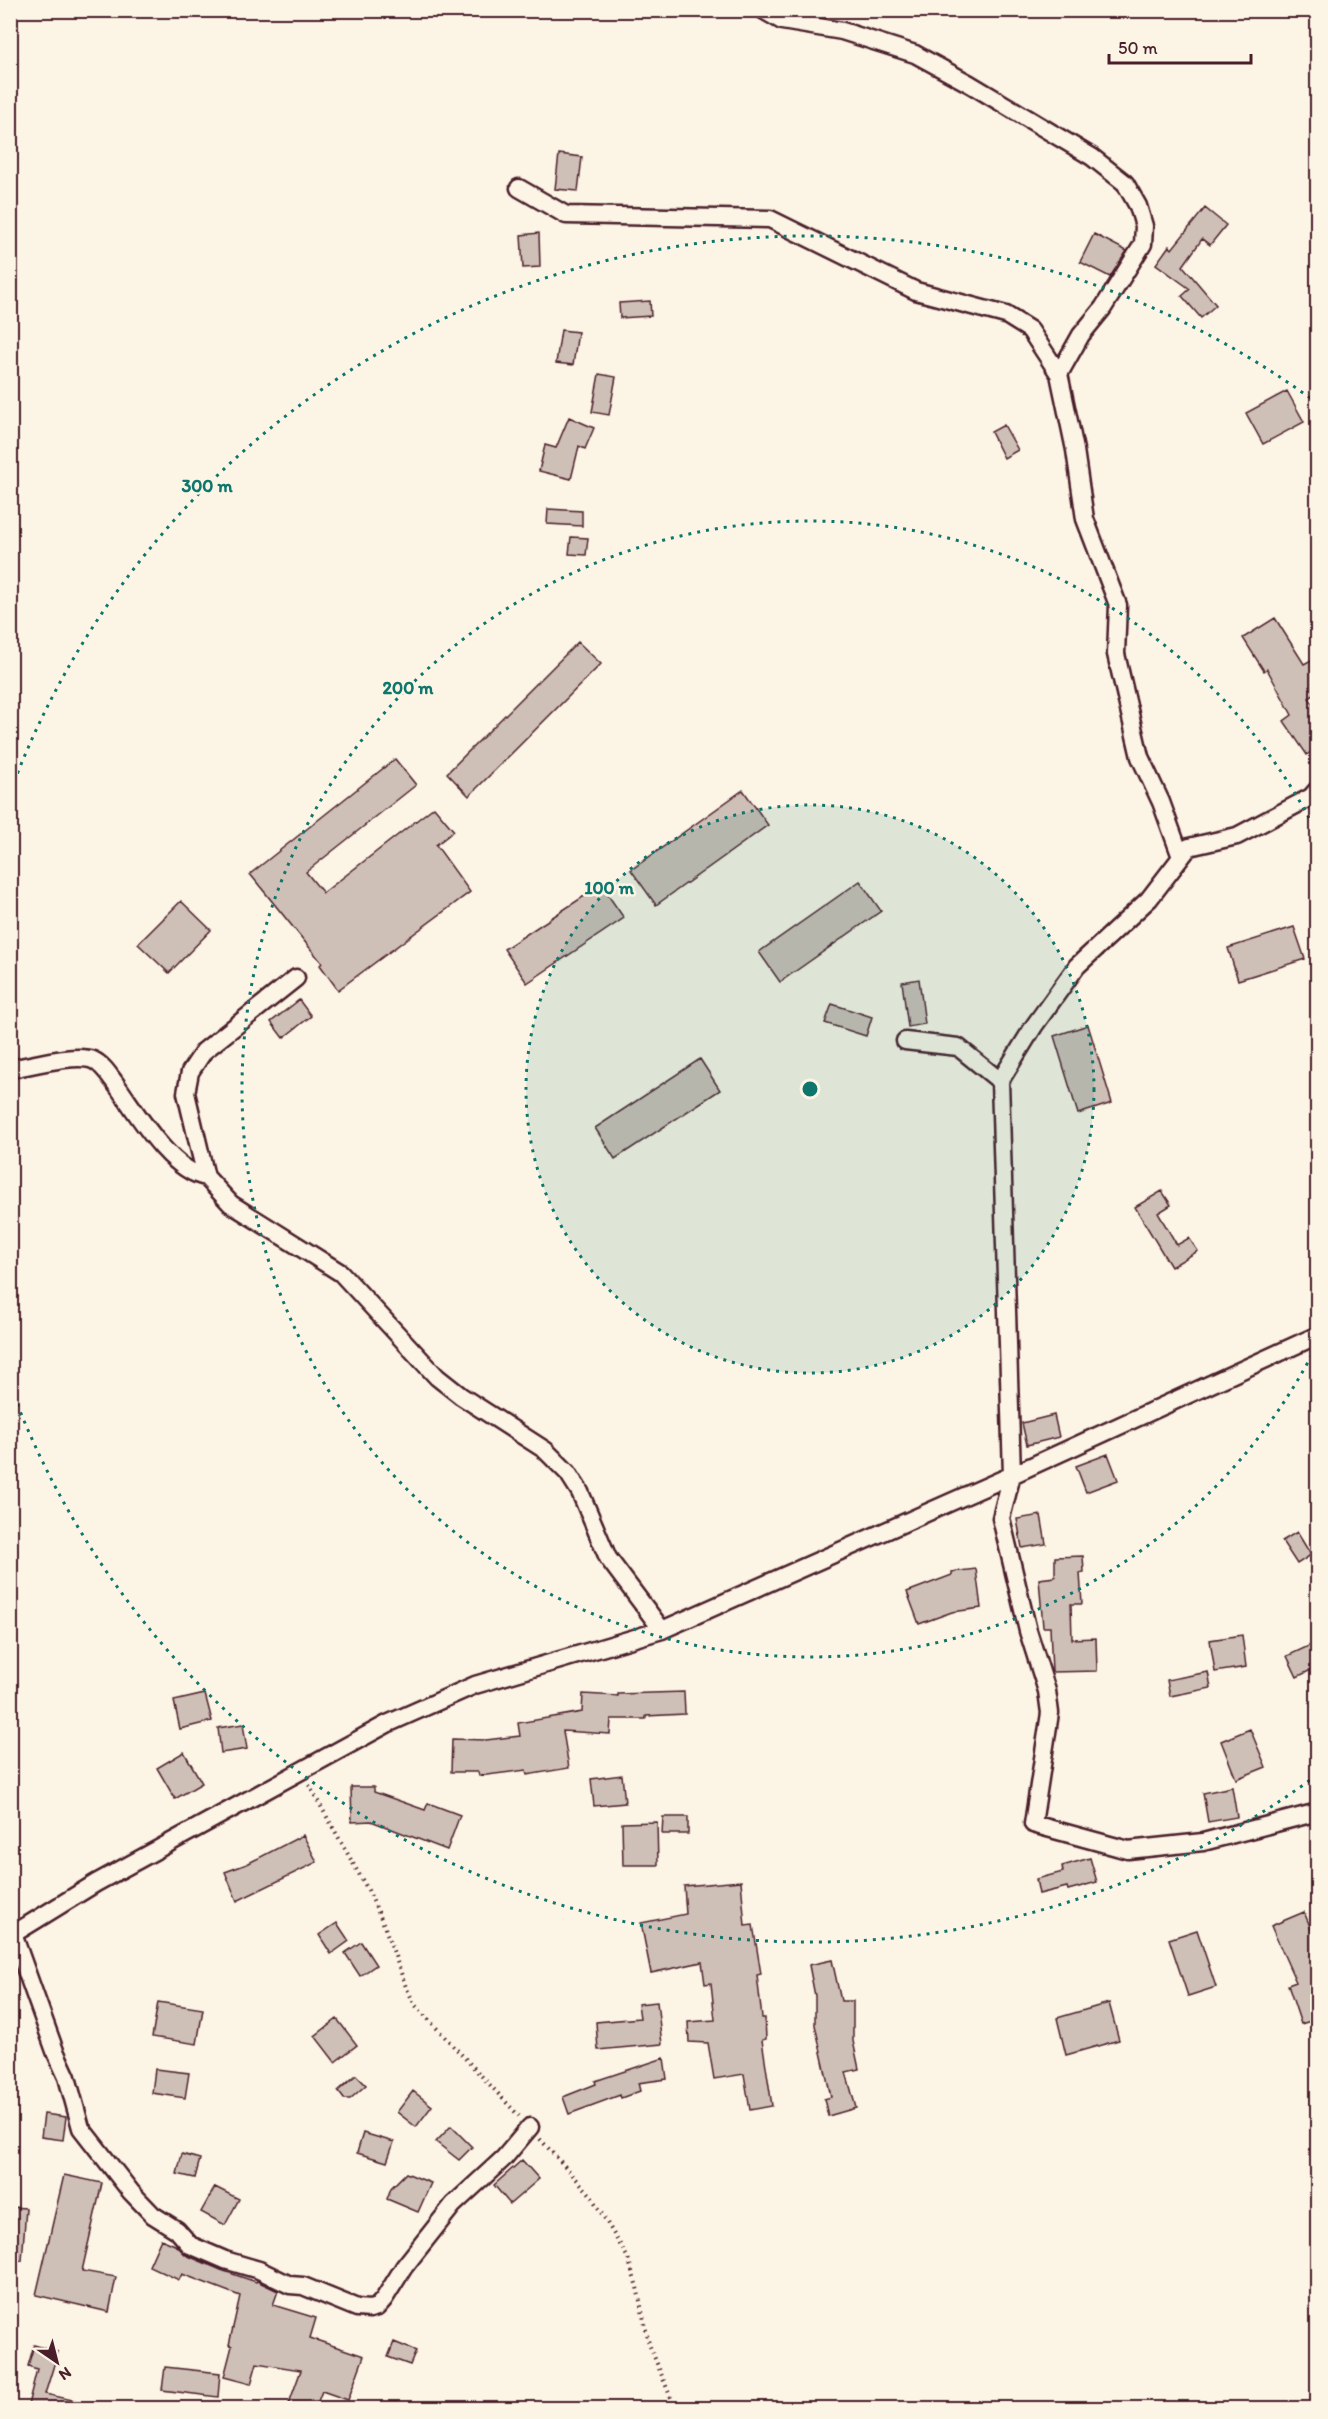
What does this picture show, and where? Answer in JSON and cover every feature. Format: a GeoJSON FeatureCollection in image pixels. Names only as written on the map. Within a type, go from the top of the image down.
{"type":"FeatureCollection","features":[{"type":"Feature","properties":{"kind":"street"},"geometry":{"type":"LineString","coordinates":[[763,10],[782,21],[842,32],[915,54],[1092,157],[1125,183],[1144,226],[1143,244],[1103,308],[1081,335],[1059,374]]}},
{"type":"Feature","properties":{"kind":"street"},"geometry":{"type":"LineString","coordinates":[[519,188],[566,215],[770,219],[916,291],[1006,315],[1030,330],[1059,374],[1075,450],[1085,519],[1118,604],[1116,654],[1140,757],[1161,802],[1181,857]]}},
{"type":"Feature","properties":{"kind":"street"},"geometry":{"type":"LineString","coordinates":[[1317,789],[1311,796],[1237,836],[1189,847],[1149,899],[1077,966],[1034,1026],[1000,1082],[1012,1475],[1001,1518],[1028,1631],[1047,1691],[1050,1713],[1033,1824],[1128,1850],[1203,1842],[1317,1812]]}},
{"type":"Feature","properties":{"kind":"street"},"geometry":{"type":"LineString","coordinates":[[296,978],[204,1051],[190,1072],[186,1093],[207,1177],[231,1204],[341,1273],[437,1377],[461,1396],[545,1450],[568,1473],[580,1492],[608,1558],[662,1630]]}},
{"type":"Feature","properties":{"kind":"street"},"geometry":{"type":"LineString","coordinates":[[905,1041],[958,1047],[1000,1082]]}},
{"type":"Feature","properties":{"kind":"street"},"geometry":{"type":"LineString","coordinates":[[10,1069],[74,1059],[94,1061],[106,1072],[154,1136],[184,1168],[191,1174],[207,1177]]}},
{"type":"Feature","properties":{"kind":"street"},"geometry":{"type":"LineString","coordinates":[[530,2127],[504,2158],[453,2205],[404,2266],[384,2300],[377,2307],[357,2308],[303,2286],[290,2284],[259,2270],[225,2260],[190,2245],[177,2230],[153,2215],[131,2192],[81,2128],[67,2077],[12,1935],[96,1883],[387,1724],[475,1685],[662,1630],[1012,1475],[1317,1335]]}},
{"type":"Feature","properties":{"kind":"path"},"geometry":{"type":"LineString","coordinates":[[301,1771],[368,1890],[384,1924],[406,1987],[415,2005],[590,2194],[628,2259],[649,2344],[675,2409]]}},
{"type":"Feature","properties":{"kind":"building"},"geometry":{"type":"Polygon","coordinates":[[[559,154],[582,157],[578,191],[555,189],[559,154]]]}},
{"type":"Feature","properties":{"kind":"building"},"geometry":{"type":"Polygon","coordinates":[[[1205,208],[1226,225],[1210,245],[1202,239],[1183,266],[1216,305],[1201,318],[1182,296],[1190,289],[1156,264],[1169,246],[1172,249],[1205,208]]]}},
{"type":"Feature","properties":{"kind":"building"},"geometry":{"type":"Polygon","coordinates":[[[539,233],[540,267],[523,268],[521,235],[539,233]]]}},
{"type":"Feature","properties":{"kind":"building"},"geometry":{"type":"Polygon","coordinates":[[[1094,234],[1127,251],[1110,277],[1080,262],[1094,234]]]}},
{"type":"Feature","properties":{"kind":"building"},"geometry":{"type":"Polygon","coordinates":[[[650,301],[651,316],[620,318],[619,303],[650,301]]]}},
{"type":"Feature","properties":{"kind":"building"},"geometry":{"type":"Polygon","coordinates":[[[561,330],[578,332],[573,365],[556,363],[561,330]]]}},
{"type":"Feature","properties":{"kind":"building"},"geometry":{"type":"Polygon","coordinates":[[[599,374],[616,377],[609,415],[592,412],[599,374]]]}},
{"type":"Feature","properties":{"kind":"building"},"geometry":{"type":"Polygon","coordinates":[[[1287,391],[1304,422],[1263,444],[1246,413],[1287,391]]]}},
{"type":"Feature","properties":{"kind":"building"},"geometry":{"type":"Polygon","coordinates":[[[569,417],[594,428],[585,449],[579,446],[571,479],[539,471],[545,445],[556,448],[569,417]]]}},
{"type":"Feature","properties":{"kind":"building"},"geometry":{"type":"Polygon","coordinates":[[[1004,425],[1018,450],[1004,458],[991,432],[1004,425]]]}},
{"type":"Feature","properties":{"kind":"building"},"geometry":{"type":"Polygon","coordinates":[[[548,509],[582,511],[582,526],[547,524],[548,509]]]}},
{"type":"Feature","properties":{"kind":"building"},"geometry":{"type":"Polygon","coordinates":[[[571,537],[588,538],[586,555],[569,554],[571,537]]]}},
{"type":"Feature","properties":{"kind":"building"},"geometry":{"type":"Polygon","coordinates":[[[1275,618],[1304,664],[1313,659],[1317,667],[1317,693],[1309,698],[1317,710],[1317,747],[1307,755],[1284,721],[1292,715],[1267,669],[1264,671],[1243,638],[1275,618]]]}},
{"type":"Feature","properties":{"kind":"building"},"geometry":{"type":"Polygon","coordinates":[[[578,642],[601,664],[469,796],[447,773],[578,642]]]}},
{"type":"Feature","properties":{"kind":"building"},"geometry":{"type":"Polygon","coordinates":[[[395,759],[416,785],[306,872],[323,893],[434,807],[454,831],[436,845],[470,892],[338,990],[320,965],[322,963],[250,874],[395,759]]]}},
{"type":"Feature","properties":{"kind":"building"},"geometry":{"type":"Polygon","coordinates":[[[743,790],[768,825],[656,905],[631,870],[743,790]]]}},
{"type":"Feature","properties":{"kind":"building"},"geometry":{"type":"Polygon","coordinates":[[[860,881],[881,911],[780,982],[759,952],[860,881]]]}},
{"type":"Feature","properties":{"kind":"building"},"geometry":{"type":"Polygon","coordinates":[[[601,885],[624,918],[527,983],[504,949],[601,885]]]}},
{"type":"Feature","properties":{"kind":"building"},"geometry":{"type":"Polygon","coordinates":[[[181,901],[211,930],[169,973],[138,944],[181,901]]]}},
{"type":"Feature","properties":{"kind":"building"},"geometry":{"type":"Polygon","coordinates":[[[1294,927],[1305,959],[1238,980],[1228,948],[1294,927]]]}},
{"type":"Feature","properties":{"kind":"building"},"geometry":{"type":"Polygon","coordinates":[[[919,979],[925,1024],[908,1027],[902,982],[919,979]]]}},
{"type":"Feature","properties":{"kind":"building"},"geometry":{"type":"Polygon","coordinates":[[[299,1000],[311,1016],[283,1038],[271,1022],[299,1000]]]}},
{"type":"Feature","properties":{"kind":"building"},"geometry":{"type":"Polygon","coordinates":[[[832,1004],[872,1017],[866,1036],[825,1023],[832,1004]]]}},
{"type":"Feature","properties":{"kind":"building"},"geometry":{"type":"Polygon","coordinates":[[[1088,1025],[1112,1103],[1078,1114],[1054,1036],[1088,1025]]]}},
{"type":"Feature","properties":{"kind":"building"},"geometry":{"type":"Polygon","coordinates":[[[700,1059],[720,1090],[615,1159],[595,1128],[700,1059]]]}},
{"type":"Feature","properties":{"kind":"building"},"geometry":{"type":"Polygon","coordinates":[[[1162,1191],[1171,1205],[1158,1213],[1177,1245],[1189,1238],[1198,1251],[1171,1267],[1135,1207],[1162,1191]]]}},
{"type":"Feature","properties":{"kind":"building"},"geometry":{"type":"Polygon","coordinates":[[[1054,1415],[1059,1437],[1027,1445],[1022,1423],[1054,1415]]]}},
{"type":"Feature","properties":{"kind":"building"},"geometry":{"type":"Polygon","coordinates":[[[1108,1454],[1118,1480],[1086,1492],[1076,1466],[1108,1454]]]}},
{"type":"Feature","properties":{"kind":"building"},"geometry":{"type":"Polygon","coordinates":[[[1041,1515],[1046,1544],[1022,1548],[1017,1519],[1041,1515]]]}},
{"type":"Feature","properties":{"kind":"building"},"geometry":{"type":"Polygon","coordinates":[[[1297,1532],[1311,1555],[1297,1564],[1282,1541],[1297,1532]]]}},
{"type":"Feature","properties":{"kind":"building"},"geometry":{"type":"Polygon","coordinates":[[[1083,1556],[1084,1572],[1080,1573],[1082,1604],[1071,1604],[1072,1639],[1096,1638],[1097,1671],[1052,1672],[1050,1627],[1043,1627],[1039,1579],[1055,1577],[1055,1557],[1083,1556]]]}},
{"type":"Feature","properties":{"kind":"building"},"geometry":{"type":"Polygon","coordinates":[[[976,1569],[981,1608],[952,1612],[919,1624],[907,1592],[952,1575],[952,1572],[976,1569]]]}},
{"type":"Feature","properties":{"kind":"building"},"geometry":{"type":"Polygon","coordinates":[[[1242,1635],[1246,1667],[1215,1672],[1210,1640],[1242,1635]]]}},
{"type":"Feature","properties":{"kind":"building"},"geometry":{"type":"Polygon","coordinates":[[[1313,1644],[1317,1655],[1317,1667],[1297,1677],[1287,1656],[1313,1644]]]}},
{"type":"Feature","properties":{"kind":"building"},"geometry":{"type":"Polygon","coordinates":[[[1208,1672],[1211,1688],[1170,1696],[1167,1680],[1208,1672]]]}},
{"type":"Feature","properties":{"kind":"building"},"geometry":{"type":"Polygon","coordinates":[[[684,1692],[685,1714],[646,1716],[646,1719],[611,1719],[610,1734],[563,1731],[569,1768],[527,1775],[526,1770],[479,1776],[478,1772],[451,1772],[452,1739],[486,1740],[520,1736],[518,1723],[582,1712],[583,1694],[618,1696],[618,1694],[684,1692]]]}},
{"type":"Feature","properties":{"kind":"building"},"geometry":{"type":"Polygon","coordinates":[[[205,1694],[212,1721],[180,1729],[174,1701],[205,1694]]]}},
{"type":"Feature","properties":{"kind":"building"},"geometry":{"type":"Polygon","coordinates":[[[243,1724],[247,1749],[221,1753],[218,1728],[243,1724]]]}},
{"type":"Feature","properties":{"kind":"building"},"geometry":{"type":"Polygon","coordinates":[[[1250,1729],[1266,1767],[1236,1779],[1221,1741],[1250,1729]]]}},
{"type":"Feature","properties":{"kind":"building"},"geometry":{"type":"Polygon","coordinates":[[[184,1752],[202,1783],[175,1799],[157,1768],[184,1752]]]}},
{"type":"Feature","properties":{"kind":"building"},"geometry":{"type":"Polygon","coordinates":[[[622,1775],[625,1803],[594,1806],[591,1779],[622,1775]]]}},
{"type":"Feature","properties":{"kind":"building"},"geometry":{"type":"Polygon","coordinates":[[[351,1787],[374,1787],[374,1792],[425,1810],[428,1803],[460,1815],[447,1850],[371,1821],[352,1822],[351,1787]]]}},
{"type":"Feature","properties":{"kind":"building"},"geometry":{"type":"Polygon","coordinates":[[[1232,1787],[1237,1817],[1208,1822],[1203,1793],[1232,1787]]]}},
{"type":"Feature","properties":{"kind":"building"},"geometry":{"type":"Polygon","coordinates":[[[663,1817],[688,1817],[688,1834],[662,1834],[663,1817]]]}},
{"type":"Feature","properties":{"kind":"building"},"geometry":{"type":"Polygon","coordinates":[[[657,1822],[658,1865],[623,1865],[622,1823],[657,1822]]]}},
{"type":"Feature","properties":{"kind":"building"},"geometry":{"type":"Polygon","coordinates":[[[303,1835],[317,1862],[237,1901],[225,1872],[247,1864],[303,1835]]]}},
{"type":"Feature","properties":{"kind":"building"},"geometry":{"type":"Polygon","coordinates":[[[1090,1858],[1097,1882],[1068,1890],[1067,1887],[1039,1894],[1036,1879],[1063,1872],[1062,1866],[1090,1858]]]}},
{"type":"Feature","properties":{"kind":"building"},"geometry":{"type":"Polygon","coordinates":[[[741,1881],[745,1926],[753,1925],[761,1974],[757,1975],[762,2018],[765,2018],[766,2039],[762,2040],[772,2106],[750,2110],[744,2074],[714,2079],[708,2043],[689,2042],[688,2022],[715,2020],[711,1983],[705,1984],[702,1962],[651,1973],[641,1923],[686,1914],[684,1886],[741,1881]]]}},
{"type":"Feature","properties":{"kind":"building"},"geometry":{"type":"Polygon","coordinates":[[[1304,1912],[1317,1943],[1317,2019],[1301,2024],[1288,1985],[1296,1982],[1271,1926],[1304,1912]]]}},
{"type":"Feature","properties":{"kind":"building"},"geometry":{"type":"Polygon","coordinates":[[[337,1923],[349,1941],[331,1954],[319,1935],[337,1923]]]}},
{"type":"Feature","properties":{"kind":"building"},"geometry":{"type":"Polygon","coordinates":[[[1197,1930],[1216,1987],[1188,1996],[1169,1939],[1197,1930]]]}},
{"type":"Feature","properties":{"kind":"building"},"geometry":{"type":"Polygon","coordinates":[[[361,1942],[376,1965],[360,1976],[345,1953],[361,1942]]]}},
{"type":"Feature","properties":{"kind":"building"},"geometry":{"type":"Polygon","coordinates":[[[832,1960],[841,2001],[853,2001],[853,2041],[859,2069],[846,2072],[856,2108],[828,2116],[824,2099],[831,2097],[815,2025],[815,1996],[809,1965],[832,1960]]]}},
{"type":"Feature","properties":{"kind":"building"},"geometry":{"type":"Polygon","coordinates":[[[158,2002],[203,2009],[197,2044],[152,2037],[158,2002]]]}},
{"type":"Feature","properties":{"kind":"building"},"geometry":{"type":"Polygon","coordinates":[[[657,2002],[662,2044],[598,2050],[596,2022],[640,2018],[638,2004],[657,2002]]]}},
{"type":"Feature","properties":{"kind":"building"},"geometry":{"type":"Polygon","coordinates":[[[1109,2003],[1119,2040],[1066,2055],[1057,2018],[1109,2003]]]}},
{"type":"Feature","properties":{"kind":"building"},"geometry":{"type":"Polygon","coordinates":[[[337,2019],[357,2045],[335,2062],[315,2036],[337,2019]]]}},
{"type":"Feature","properties":{"kind":"building"},"geometry":{"type":"Polygon","coordinates":[[[664,2058],[667,2079],[638,2083],[640,2091],[621,2098],[620,2095],[569,2114],[563,2097],[596,2084],[595,2081],[664,2058]]]}},
{"type":"Feature","properties":{"kind":"building"},"geometry":{"type":"Polygon","coordinates":[[[155,2069],[189,2073],[185,2098],[152,2093],[155,2069]]]}},
{"type":"Feature","properties":{"kind":"building"},"geometry":{"type":"Polygon","coordinates":[[[356,2075],[366,2085],[350,2099],[344,2099],[338,2091],[356,2075]]]}},
{"type":"Feature","properties":{"kind":"building"},"geometry":{"type":"Polygon","coordinates":[[[413,2091],[432,2106],[416,2127],[397,2112],[413,2091]]]}},
{"type":"Feature","properties":{"kind":"building"},"geometry":{"type":"Polygon","coordinates":[[[44,2114],[66,2117],[63,2140],[41,2137],[44,2114]]]}},
{"type":"Feature","properties":{"kind":"building"},"geometry":{"type":"Polygon","coordinates":[[[451,2126],[472,2147],[459,2160],[436,2142],[451,2126]]]}},
{"type":"Feature","properties":{"kind":"building"},"geometry":{"type":"Polygon","coordinates":[[[363,2133],[394,2142],[387,2162],[357,2153],[363,2133]]]}},
{"type":"Feature","properties":{"kind":"building"},"geometry":{"type":"Polygon","coordinates":[[[182,2154],[200,2159],[195,2178],[177,2174],[182,2154]]]}},
{"type":"Feature","properties":{"kind":"building"},"geometry":{"type":"Polygon","coordinates":[[[522,2160],[539,2179],[510,2204],[494,2185],[522,2160]]]}},
{"type":"Feature","properties":{"kind":"building"},"geometry":{"type":"Polygon","coordinates":[[[406,2173],[431,2183],[418,2212],[387,2199],[391,2188],[406,2173]]]}},
{"type":"Feature","properties":{"kind":"building"},"geometry":{"type":"Polygon","coordinates":[[[64,2175],[102,2183],[82,2271],[116,2277],[109,2312],[36,2295],[64,2175]]]}},
{"type":"Feature","properties":{"kind":"building"},"geometry":{"type":"Polygon","coordinates":[[[215,2187],[239,2199],[225,2225],[201,2212],[215,2187]]]}},
{"type":"Feature","properties":{"kind":"building"},"geometry":{"type":"Polygon","coordinates":[[[10,2207],[26,2208],[22,2261],[10,2260],[10,2207]]]}},
{"type":"Feature","properties":{"kind":"building"},"geometry":{"type":"Polygon","coordinates":[[[161,2239],[177,2246],[186,2255],[278,2291],[273,2305],[316,2318],[310,2338],[364,2356],[348,2400],[322,2391],[315,2409],[287,2409],[301,2370],[257,2363],[251,2384],[224,2377],[232,2346],[229,2345],[240,2296],[182,2274],[179,2280],[149,2266],[161,2239]]]}},
{"type":"Feature","properties":{"kind":"building"},"geometry":{"type":"Polygon","coordinates":[[[394,2342],[416,2351],[410,2365],[388,2357],[394,2342]]]}},
{"type":"Feature","properties":{"kind":"building"},"geometry":{"type":"Polygon","coordinates":[[[34,2345],[58,2352],[45,2394],[82,2402],[81,2409],[27,2409],[37,2369],[28,2366],[34,2345]]]}},
{"type":"Feature","properties":{"kind":"building"},"geometry":{"type":"Polygon","coordinates":[[[165,2367],[220,2373],[218,2397],[162,2390],[165,2367]]]}}]}
